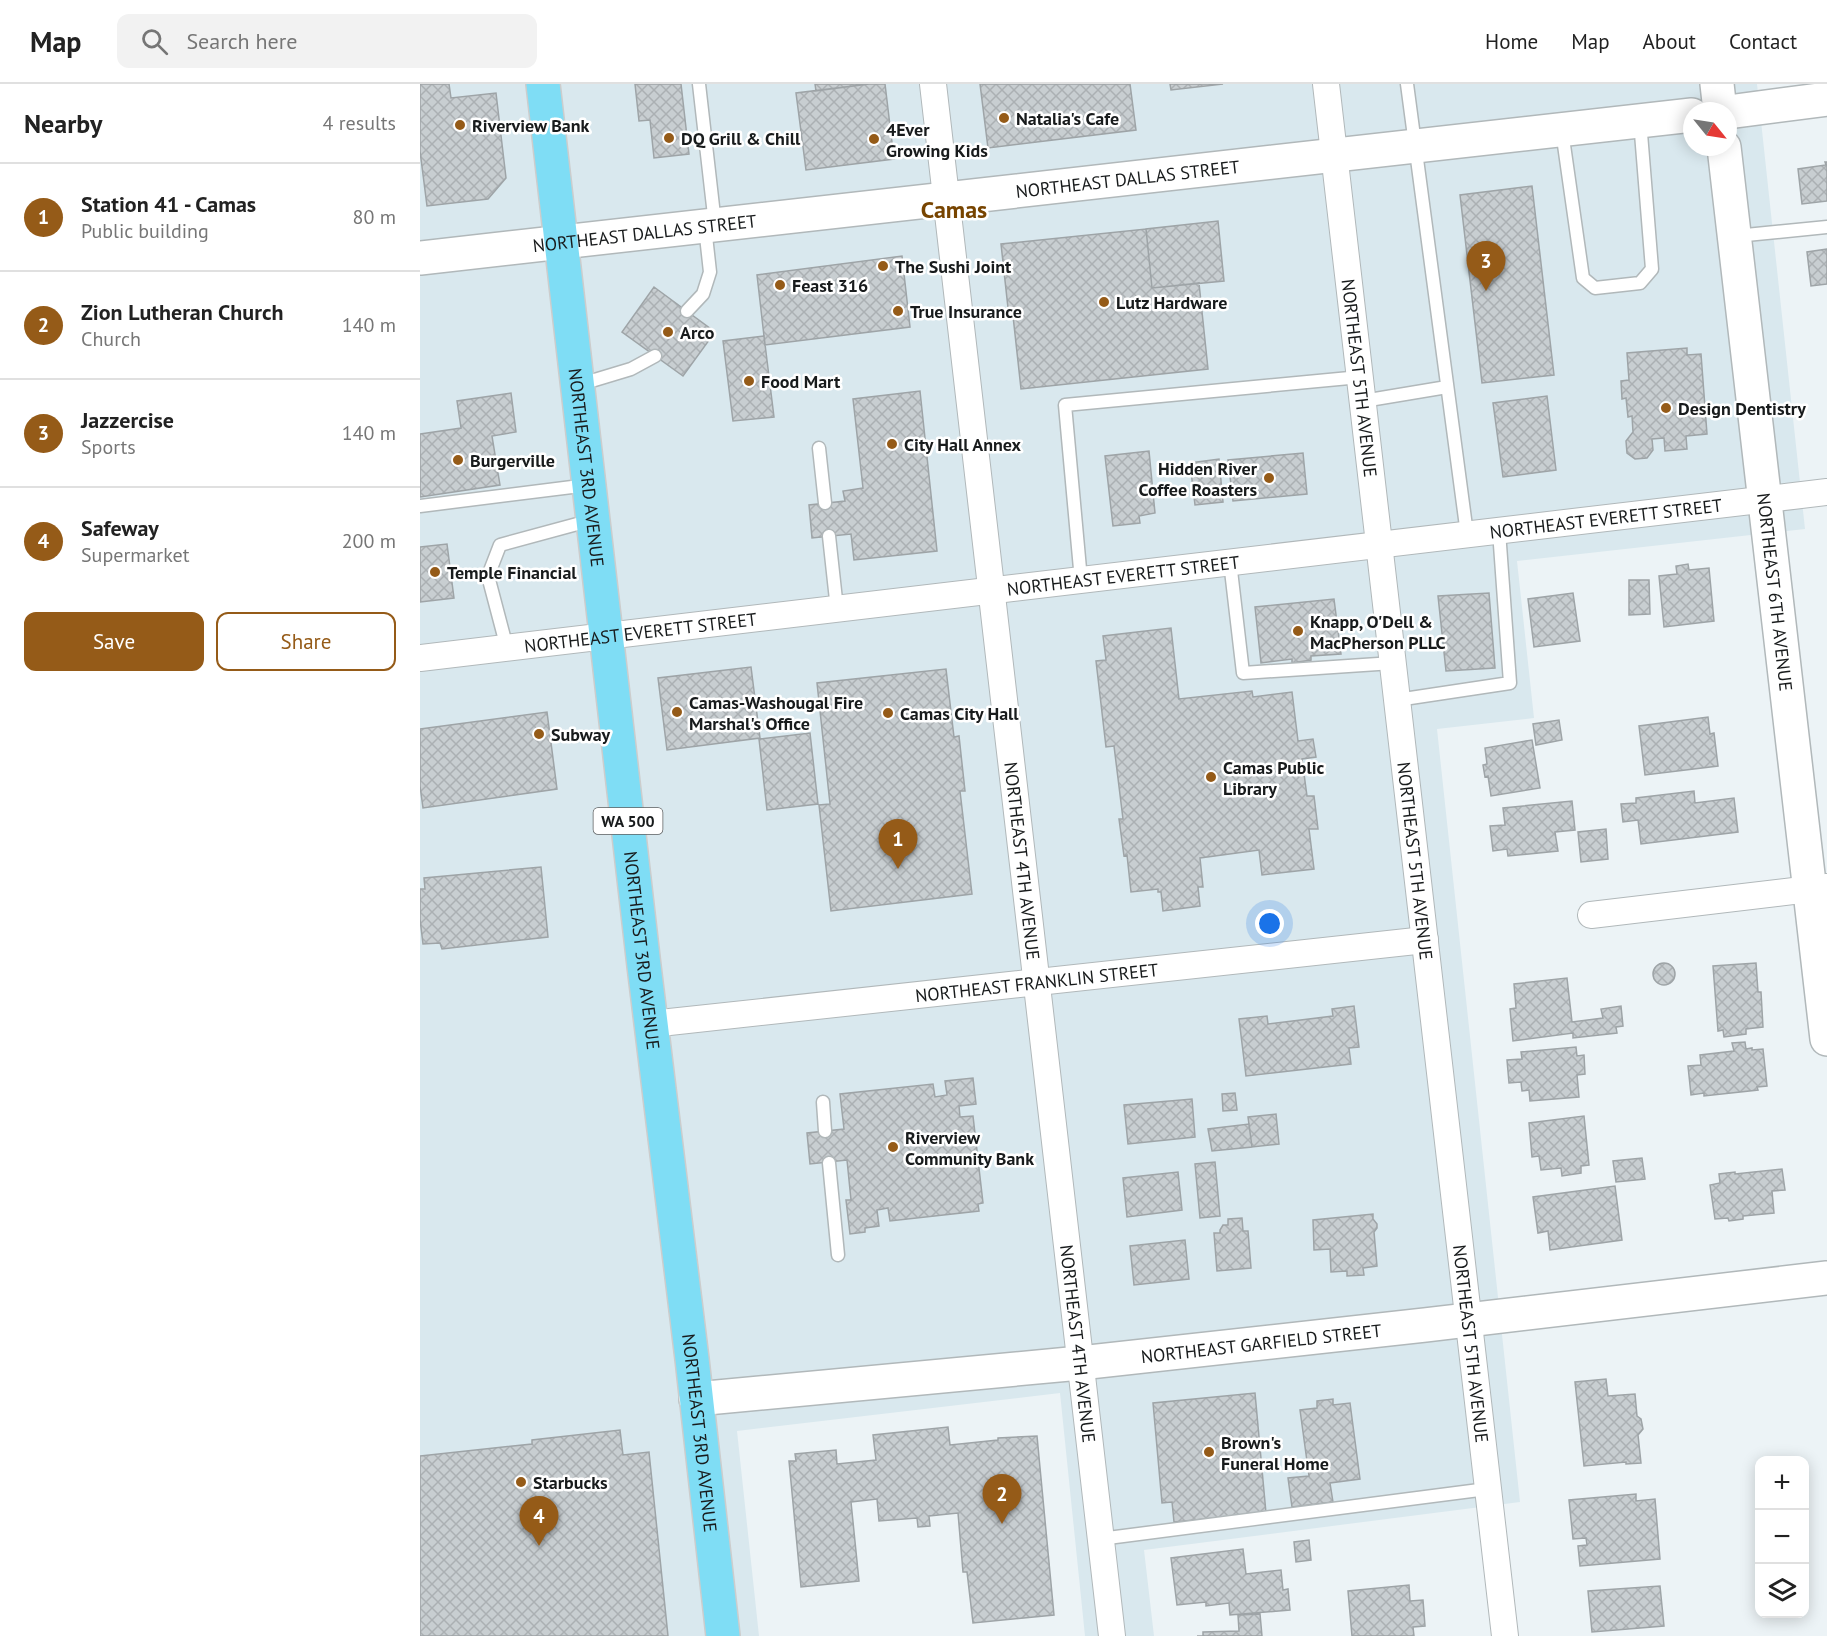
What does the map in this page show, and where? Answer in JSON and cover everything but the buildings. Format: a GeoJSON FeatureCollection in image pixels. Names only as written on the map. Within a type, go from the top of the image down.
{"type":"FeatureCollection","features":[{"type":"Feature","properties":{"kind":"main road","name":"NORTHEAST 3RD AVENUE"},"geometry":{"type":"LineString","coordinates":[[543,84],[723,1636]]}},
{"type":"Feature","properties":{"kind":"street","name":"NORTHEAST 4TH AVENUE"},"geometry":{"type":"LineString","coordinates":[[933,84],[1112,1636]]}},
{"type":"Feature","properties":{"kind":"street","name":"NORTHEAST 5TH AVENUE"},"geometry":{"type":"LineString","coordinates":[[1326,84],[1505,1636]]}},
{"type":"Feature","properties":{"kind":"street"},"geometry":{"type":"LineString","coordinates":[[1717,84],[1719,102]]}},
{"type":"Feature","properties":{"kind":"street"},"geometry":{"type":"LineString","coordinates":[[1737,110],[1827,99]]}},
{"type":"Feature","properties":{"kind":"street","name":"NORTHEAST DALLAS STREET"},"geometry":{"type":"LineString","coordinates":[[420,258],[1683,116]]}},
{"type":"Feature","properties":{"kind":"street","name":"NORTHEAST 6TH AVENUE"},"geometry":{"type":"LineString","coordinates":[[1725,156],[1765,499],[1818,888],[1827,1039]]}},
{"type":"Feature","properties":{"kind":"street","name":"NORTHEAST EVERETT STREET"},"geometry":{"type":"LineString","coordinates":[[420,658],[1827,492]]}},
{"type":"Feature","properties":{"kind":"street"},"geometry":{"type":"LineString","coordinates":[[1591,915],[1818,888]]}},
{"type":"Feature","properties":{"kind":"street","name":"NORTHEAST FRANKLIN STREET"},"geometry":{"type":"LineString","coordinates":[[651,1024],[1425,940]]}},
{"type":"Feature","properties":{"kind":"street","name":"NORTHEAST GARFIELD STREET"},"geometry":{"type":"LineString","coordinates":[[696,1399],[1080,1363],[1827,1278]]}},
{"type":"Feature","properties":{"kind":"lane"},"geometry":{"type":"LineString","coordinates":[[687,311],[703,294],[710,272],[710,226],[699,84]]}},
{"type":"Feature","properties":{"kind":"lane"},"geometry":{"type":"LineString","coordinates":[[1407,84],[1467,534]]}},
{"type":"Feature","properties":{"kind":"lane"},"geometry":{"type":"LineString","coordinates":[[1562,130],[1583,278],[1595,288],[1640,283],[1652,269],[1640,121]]}},
{"type":"Feature","properties":{"kind":"lane"},"geometry":{"type":"LineString","coordinates":[[1735,236],[1827,227]]}},
{"type":"Feature","properties":{"kind":"lane"},"geometry":{"type":"LineString","coordinates":[[577,385],[631,369],[655,356]]}},
{"type":"Feature","properties":{"kind":"lane"},"geometry":{"type":"LineString","coordinates":[[1081,580],[1065,405],[1361,389],[1447,387]]}},
{"type":"Feature","properties":{"kind":"lane"},"geometry":{"type":"LineString","coordinates":[[819,448],[825,503]]}},
{"type":"Feature","properties":{"kind":"lane"},"geometry":{"type":"LineString","coordinates":[[420,506],[589,485]]}},
{"type":"Feature","properties":{"kind":"lane"},"geometry":{"type":"LineString","coordinates":[[507,648],[488,576],[500,545],[593,520]]}},
{"type":"Feature","properties":{"kind":"lane"},"geometry":{"type":"LineString","coordinates":[[1397,700],[1510,683],[1499,531]]}},
{"type":"Feature","properties":{"kind":"lane"},"geometry":{"type":"LineString","coordinates":[[829,536],[837,609]]}},
{"type":"Feature","properties":{"kind":"lane"},"geometry":{"type":"LineString","coordinates":[[1230,562],[1243,674],[1393,663]]}},
{"type":"Feature","properties":{"kind":"lane"},"geometry":{"type":"LineString","coordinates":[[823,1102],[825,1131]]}},
{"type":"Feature","properties":{"kind":"lane"},"geometry":{"type":"LineString","coordinates":[[829,1163],[838,1255]]}},
{"type":"Feature","properties":{"kind":"lane"},"geometry":{"type":"LineString","coordinates":[[1100,1539],[1487,1489]]}},
{"type":"Feature","properties":{"kind":"shaded area"},"geometry":{"type":"Polygon","coordinates":[[[420,84],[1757,84],[1805,529],[1517,561],[1534,718],[1437,729],[1520,1502],[1144,1550],[1154,1636],[1085,1636],[1060,1393],[737,1431],[759,1636],[420,1636],[420,84]]]}},
{"type":"Feature","properties":{"kind":"place","name":"Natalia's Cafe"},"geometry":{"type":"Point","coordinates":[1004,118]}},
{"type":"Feature","properties":{"kind":"place","name":"Riverview Bank"},"geometry":{"type":"Point","coordinates":[460,125]}},
{"type":"Feature","properties":{"kind":"place","name":"DQ Grill & Chill"},"geometry":{"type":"Point","coordinates":[669,138]}},
{"type":"Feature","properties":{"kind":"place","name":"4Ever Growing Kids"},"geometry":{"type":"Point","coordinates":[874,139]}},
{"type":"Feature","properties":{"kind":"place","name":"The Sushi Joint"},"geometry":{"type":"Point","coordinates":[883,266]}},
{"type":"Feature","properties":{"kind":"place","name":"Feast 316"},"geometry":{"type":"Point","coordinates":[780,285]}},
{"type":"Feature","properties":{"kind":"place","name":"Jazzercise"},"geometry":{"type":"Point","coordinates":[1486,291]}},
{"type":"Feature","properties":{"kind":"place","name":"Lutz Hardware"},"geometry":{"type":"Point","coordinates":[1104,302]}},
{"type":"Feature","properties":{"kind":"place","name":"True Insurance"},"geometry":{"type":"Point","coordinates":[898,311]}},
{"type":"Feature","properties":{"kind":"place","name":"Arco"},"geometry":{"type":"Point","coordinates":[668,332]}},
{"type":"Feature","properties":{"kind":"place","name":"Food Mart"},"geometry":{"type":"Point","coordinates":[749,381]}},
{"type":"Feature","properties":{"kind":"place","name":"Design Dentistry"},"geometry":{"type":"Point","coordinates":[1666,408]}},
{"type":"Feature","properties":{"kind":"place","name":"City Hall Annex"},"geometry":{"type":"Point","coordinates":[892,444]}},
{"type":"Feature","properties":{"kind":"place","name":"Burgerville"},"geometry":{"type":"Point","coordinates":[458,460]}},
{"type":"Feature","properties":{"kind":"place","name":"Hidden River Coffee Roasters"},"geometry":{"type":"Point","coordinates":[1269,478]}},
{"type":"Feature","properties":{"kind":"place","name":"Temple Financial"},"geometry":{"type":"Point","coordinates":[435,572]}},
{"type":"Feature","properties":{"kind":"place","name":"Knapp, O'Dell & MacPherson PLLC"},"geometry":{"type":"Point","coordinates":[1298,631]}},
{"type":"Feature","properties":{"kind":"place","name":"Camas-Washougal Fire Marshal's Office"},"geometry":{"type":"Point","coordinates":[677,712]}},
{"type":"Feature","properties":{"kind":"place","name":"Camas City Hall"},"geometry":{"type":"Point","coordinates":[888,713]}},
{"type":"Feature","properties":{"kind":"place","name":"Subway"},"geometry":{"type":"Point","coordinates":[539,734]}},
{"type":"Feature","properties":{"kind":"place","name":"Camas Public Library"},"geometry":{"type":"Point","coordinates":[1211,777]}},
{"type":"Feature","properties":{"kind":"place","name":"Station 41 - Camas"},"geometry":{"type":"Point","coordinates":[898,869]}},
{"type":"Feature","properties":{"kind":"place","name":"Riverview Community Bank"},"geometry":{"type":"Point","coordinates":[893,1147]}},
{"type":"Feature","properties":{"kind":"place","name":"Brown's Funeral Home"},"geometry":{"type":"Point","coordinates":[1209,1452]}},
{"type":"Feature","properties":{"kind":"place","name":"Starbucks"},"geometry":{"type":"Point","coordinates":[521,1482]}},
{"type":"Feature","properties":{"kind":"place","name":"Zion Lutheran Church"},"geometry":{"type":"Point","coordinates":[1002,1524]}},
{"type":"Feature","properties":{"kind":"place","name":"Safeway"},"geometry":{"type":"Point","coordinates":[539,1546]}},
{"type":"Feature","properties":{"kind":"district","name":"Camas"},"geometry":{"type":"Point","coordinates":[954,209]}}]}
